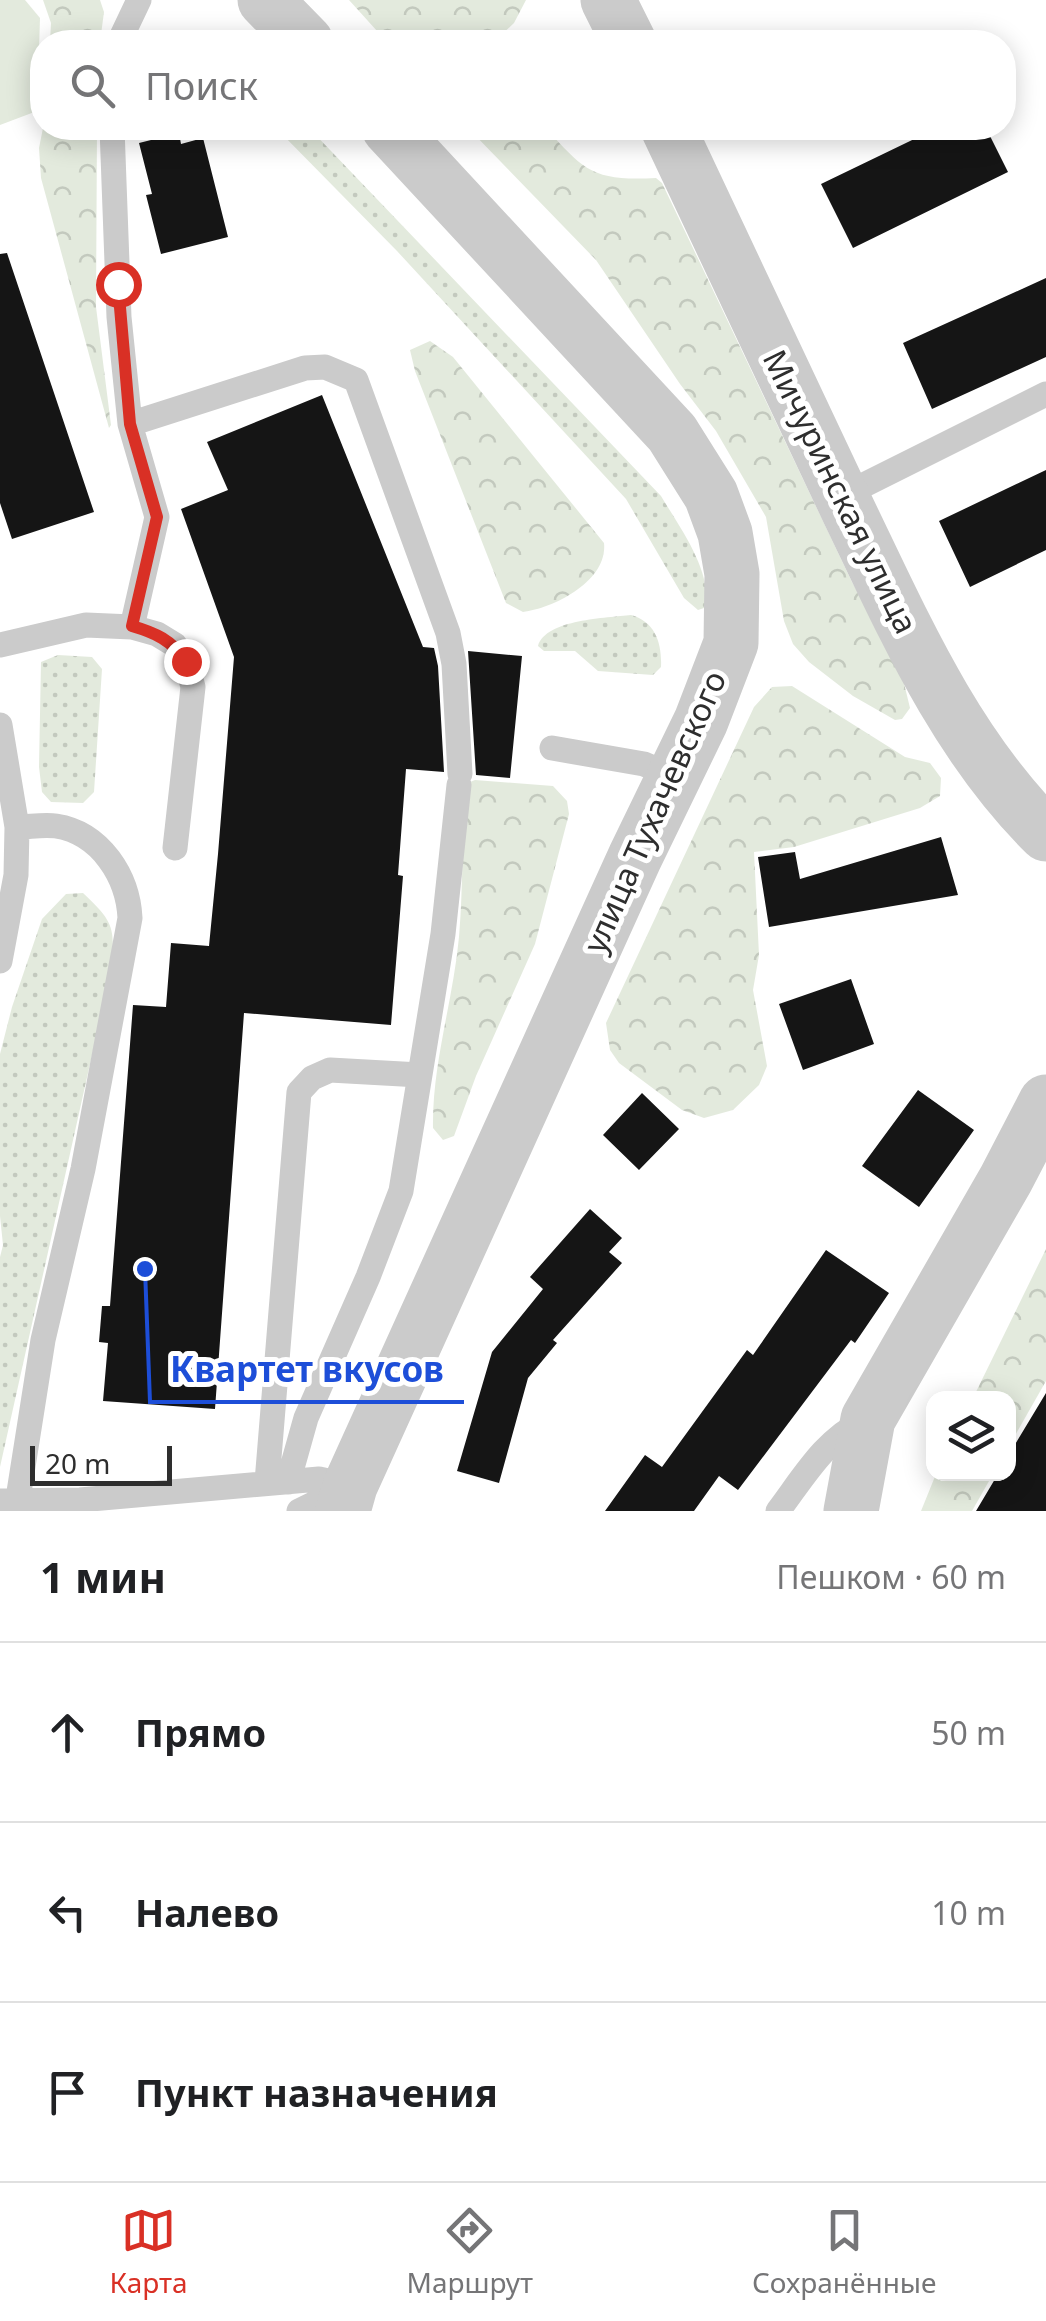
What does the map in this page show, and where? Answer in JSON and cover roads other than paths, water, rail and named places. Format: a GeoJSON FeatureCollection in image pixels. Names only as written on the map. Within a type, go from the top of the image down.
{"type":"FeatureCollection","features":[{"type":"Feature","properties":{"kind":"street"},"geometry":{"type":"LineString","coordinates":[[266,0],[295,30]]}},
{"type":"Feature","properties":{"kind":"street"},"geometry":{"type":"LineString","coordinates":[[608,0],[623,30]]}},
{"type":"Feature","properties":{"kind":"street","name":"улица Тухачевского"},"geometry":{"type":"LineString","coordinates":[[346,1498],[672,776],[700,722],[731,643],[732,574],[725,534],[712,495],[672,432],[400,140]]}},
{"type":"Feature","properties":{"kind":"street","name":"Мичуринская улица"},"geometry":{"type":"LineString","coordinates":[[674,140],[901,619],[966,738],[1046,834]]}},
{"type":"Feature","properties":{"kind":"street"},"geometry":{"type":"LineString","coordinates":[[851,1511],[868,1420],[1046,1102]]}},
{"type":"Feature","properties":{"kind":"lane"},"geometry":{"type":"LineString","coordinates":[[125,30],[139,0]]}},
{"type":"Feature","properties":{"kind":"lane"},"geometry":{"type":"LineString","coordinates":[[112,140],[119,316],[130,424],[157,517],[132,626]]}},
{"type":"Feature","properties":{"kind":"lane"},"geometry":{"type":"LineString","coordinates":[[130,424],[305,368],[325,367],[356,380],[448,633],[454,664],[459,779],[443,934],[401,1191],[368,1277],[277,1482]]}},
{"type":"Feature","properties":{"kind":"lane"},"geometry":{"type":"LineString","coordinates":[[842,496],[1046,394]]}},
{"type":"Feature","properties":{"kind":"lane"},"geometry":{"type":"LineString","coordinates":[[0,646],[86,625],[132,626],[157,634],[175,646],[186,661],[193,687],[175,848]]}},
{"type":"Feature","properties":{"kind":"lane"},"geometry":{"type":"LineString","coordinates":[[0,725],[7,798],[16,827],[0,961]]}},
{"type":"Feature","properties":{"kind":"lane"},"geometry":{"type":"LineString","coordinates":[[552,748],[634,762],[672,776]]}},
{"type":"Feature","properties":{"kind":"lane"},"geometry":{"type":"LineString","coordinates":[[16,827],[58,826],[89,840],[110,858],[129,900],[130,918],[84,1169],[43,1340],[12,1504],[320,1479],[346,1498]]}},
{"type":"Feature","properties":{"kind":"lane"},"geometry":{"type":"LineString","coordinates":[[277,1482],[281,1278],[299,1092],[312,1078],[330,1070],[420,1075]]}},
{"type":"Feature","properties":{"kind":"lane"},"geometry":{"type":"LineString","coordinates":[[778,1511],[838,1437],[868,1420]]}},
{"type":"Feature","properties":{"kind":"lane"},"geometry":{"type":"LineString","coordinates":[[299,1511],[346,1498]]}},
{"type":"Feature","properties":{"kind":"place","name":"Квартет вкусов"},"geometry":{"type":"Point","coordinates":[145,1269]}}]}
